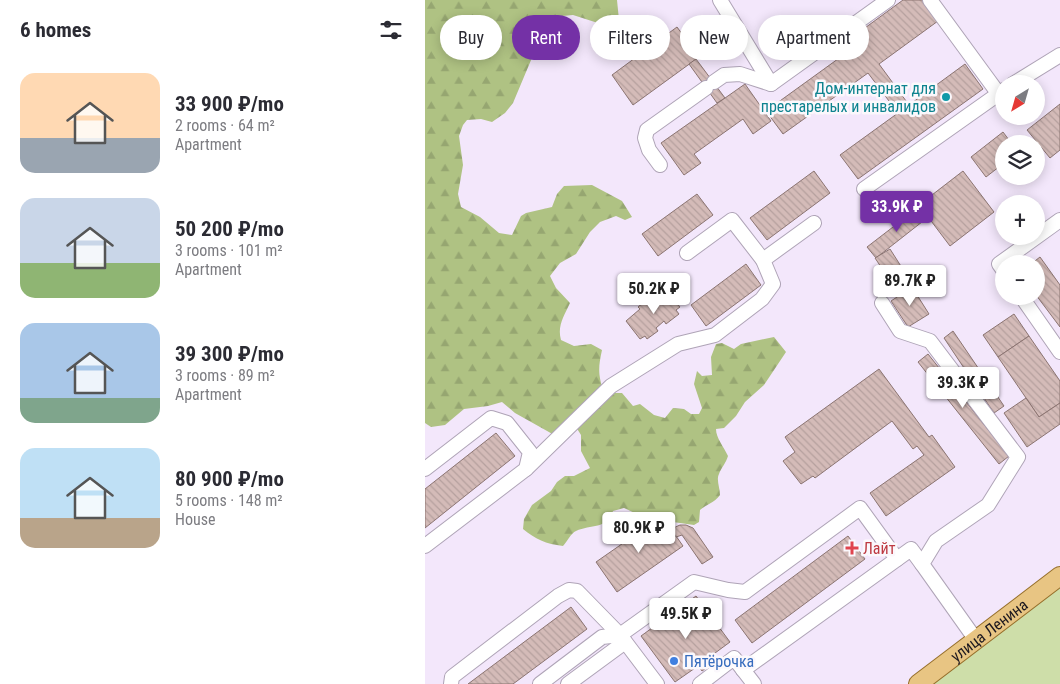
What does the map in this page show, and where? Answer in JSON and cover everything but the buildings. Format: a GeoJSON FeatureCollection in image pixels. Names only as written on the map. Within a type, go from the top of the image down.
{"type":"FeatureCollection","features":[{"type":"Feature","properties":{"kind":"main road","name":"улица Ленина"},"geometry":{"type":"LineString","coordinates":[[918,684],[1060,576]]}},
{"type":"Feature","properties":{"kind":"street"},"geometry":{"type":"LineString","coordinates":[[720,0],[771,84]]}},
{"type":"Feature","properties":{"kind":"street"},"geometry":{"type":"LineString","coordinates":[[771,84],[888,0]]}},
{"type":"Feature","properties":{"kind":"street"},"geometry":{"type":"LineString","coordinates":[[930,0],[995,84]]}},
{"type":"Feature","properties":{"kind":"street"},"geometry":{"type":"LineString","coordinates":[[1026,75],[1060,55]]}},
{"type":"Feature","properties":{"kind":"street"},"geometry":{"type":"LineString","coordinates":[[660,165],[649,150],[645,138],[647,130],[724,75],[740,74],[771,84]]}},
{"type":"Feature","properties":{"kind":"street"},"geometry":{"type":"LineString","coordinates":[[864,189],[995,96]]}},
{"type":"Feature","properties":{"kind":"street"},"geometry":{"type":"LineString","coordinates":[[425,546],[526,470],[611,386],[678,344],[715,335],[762,299],[773,284],[763,260],[731,220],[687,253]]}},
{"type":"Feature","properties":{"kind":"street"},"geometry":{"type":"LineString","coordinates":[[1011,255],[1060,220]]}},
{"type":"Feature","properties":{"kind":"street"},"geometry":{"type":"LineString","coordinates":[[763,260],[814,223]]}},
{"type":"Feature","properties":{"kind":"street"},"geometry":{"type":"LineString","coordinates":[[882,303],[900,331],[930,341],[1018,457],[988,505],[937,542],[922,564]]}},
{"type":"Feature","properties":{"kind":"street"},"geometry":{"type":"LineString","coordinates":[[1027,305],[1060,352]]}},
{"type":"Feature","properties":{"kind":"street"},"geometry":{"type":"LineString","coordinates":[[425,469],[491,418],[507,423],[530,452],[526,470]]}},
{"type":"Feature","properties":{"kind":"street"},"geometry":{"type":"LineString","coordinates":[[568,684],[693,582],[745,592],[860,508],[897,559]]}},
{"type":"Feature","properties":{"kind":"street"},"geometry":{"type":"LineString","coordinates":[[743,670],[911,549],[976,640]]}},
{"type":"Feature","properties":{"kind":"street"},"geometry":{"type":"LineString","coordinates":[[451,684],[453,677],[558,596],[569,590],[577,591],[622,639],[657,684]]}},
{"type":"Feature","properties":{"kind":"street"},"geometry":{"type":"LineString","coordinates":[[540,684],[602,637],[622,639]]}},
{"type":"Feature","properties":{"kind":"street"},"geometry":{"type":"LineString","coordinates":[[700,684],[734,658],[754,684]]}},
{"type":"Feature","properties":{"kind":"green space"},"geometry":{"type":"Polygon","coordinates":[[[425,0],[617,0],[618,15],[590,15],[590,20],[580,17],[580,15],[512,15],[512,60],[531,60],[513,103],[505,113],[492,122],[481,119],[467,120],[463,125],[459,136],[463,165],[458,194],[461,207],[480,217],[499,233],[512,235],[521,216],[552,207],[557,194],[564,186],[592,185],[622,201],[632,217],[625,220],[616,216],[600,222],[590,232],[576,254],[560,263],[550,276],[556,288],[570,303],[563,317],[560,330],[561,340],[574,346],[591,344],[602,350],[599,372],[604,393],[622,393],[633,406],[640,404],[654,415],[665,418],[673,408],[684,409],[691,414],[699,414],[702,408],[694,384],[697,371],[702,376],[712,375],[711,357],[716,344],[722,343],[734,349],[741,344],[774,337],[786,352],[764,385],[745,402],[736,416],[724,428],[716,429],[728,456],[718,476],[720,495],[700,510],[699,522],[694,525],[673,522],[667,517],[639,515],[624,508],[613,511],[603,524],[574,532],[563,546],[551,544],[532,536],[523,529],[524,519],[532,505],[551,491],[557,482],[565,476],[574,476],[590,468],[581,451],[581,435],[576,427],[556,436],[515,413],[502,402],[464,409],[445,425],[431,427],[425,423],[425,0]]]}},
{"type":"Feature","properties":{"kind":"green space"},"geometry":{"type":"Polygon","coordinates":[[[1060,576],[1060,684],[918,684],[1060,576]]]}},
{"type":"Feature","properties":{"kind":"place","name":"Дом-интернат для престарелых и инвалидов"},"geometry":{"type":"Point","coordinates":[946,97]}},
{"type":"Feature","properties":{"kind":"place","name":"Лайт"},"geometry":{"type":"Point","coordinates":[852,548]}},
{"type":"Feature","properties":{"kind":"place","name":"Пятёрочка"},"geometry":{"type":"Point","coordinates":[674,661]}}]}
